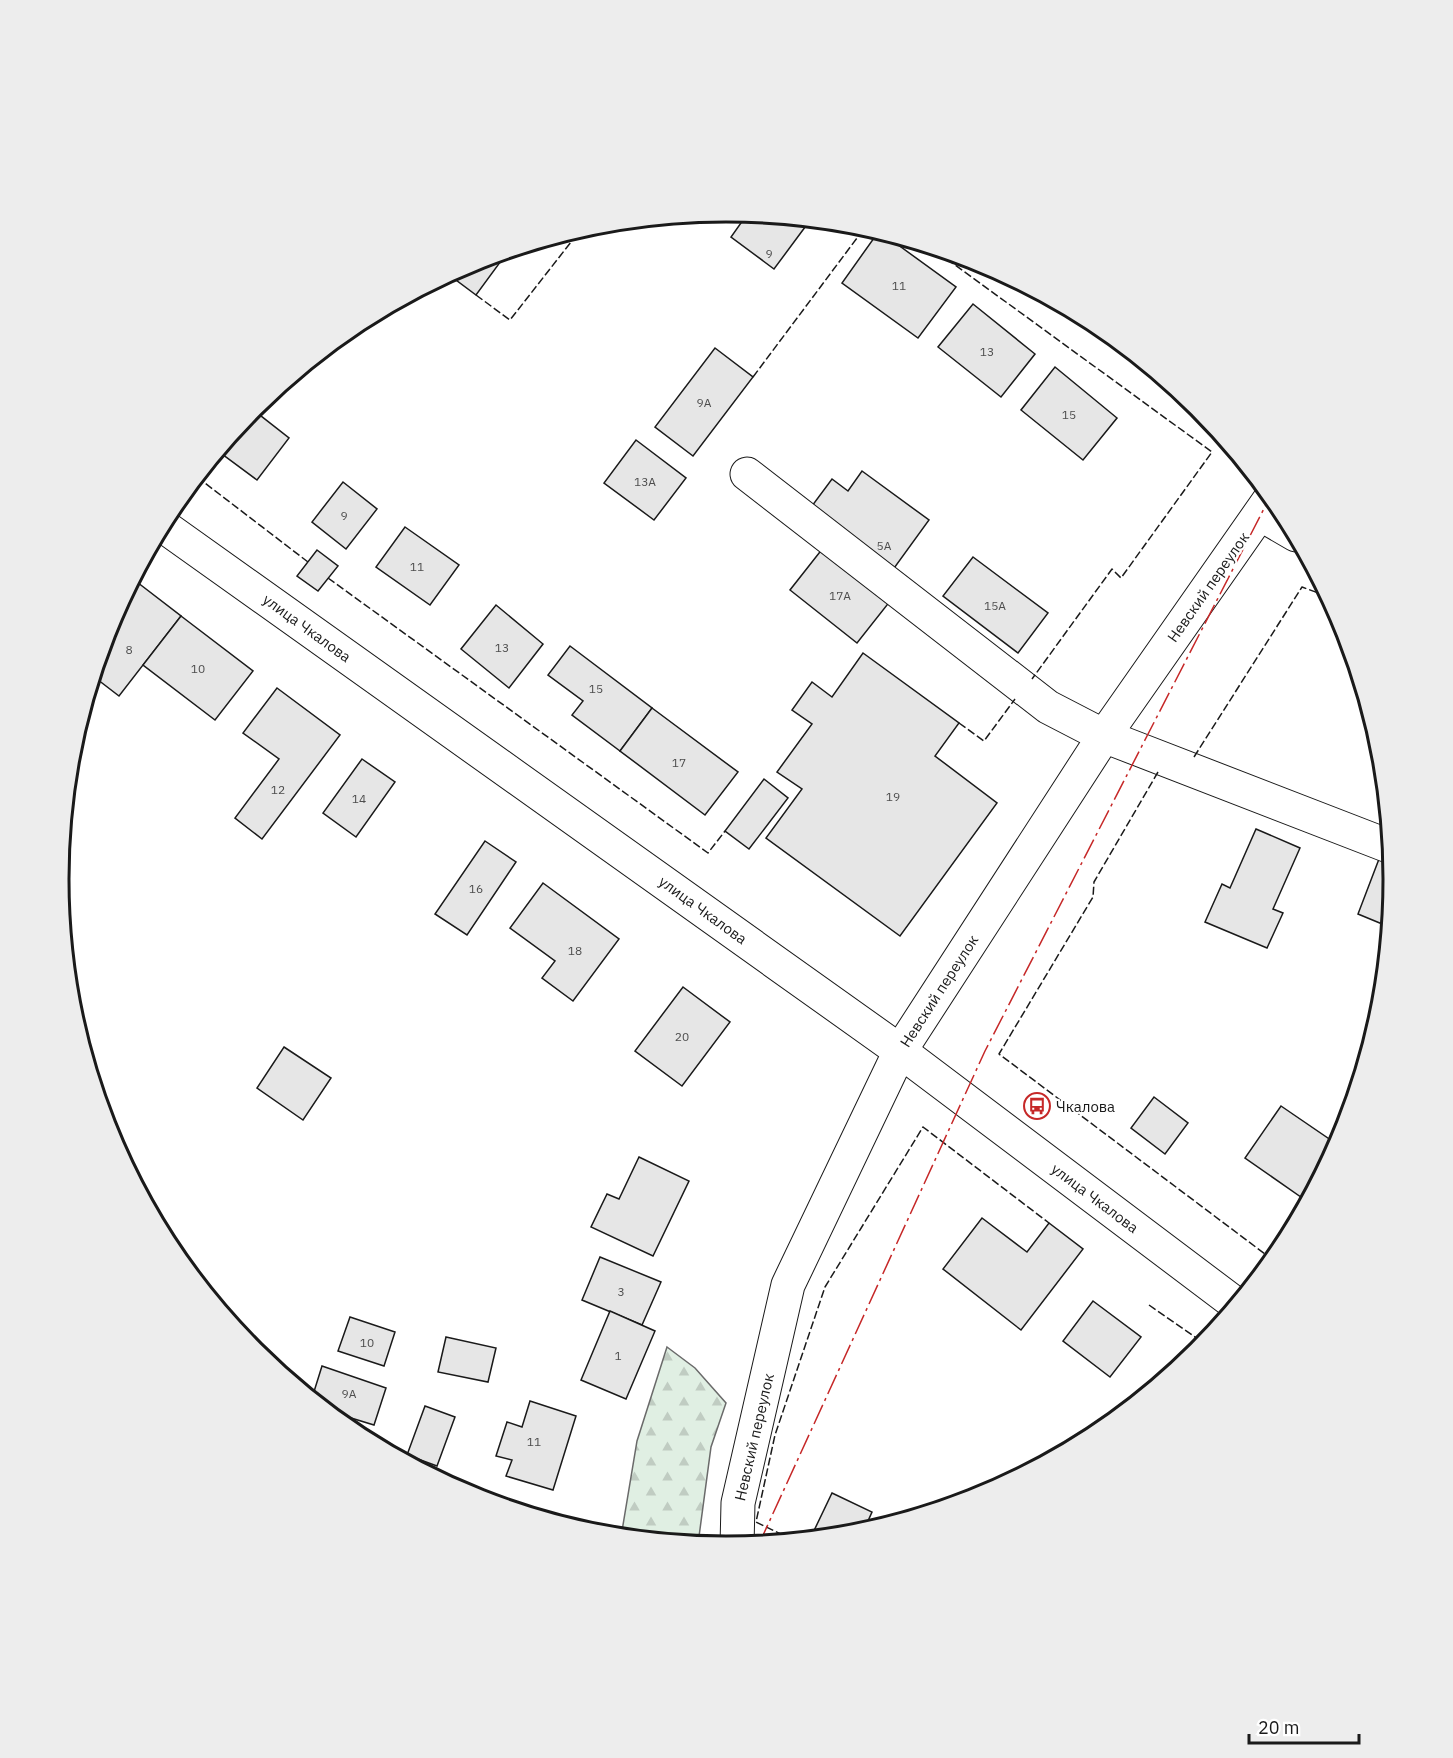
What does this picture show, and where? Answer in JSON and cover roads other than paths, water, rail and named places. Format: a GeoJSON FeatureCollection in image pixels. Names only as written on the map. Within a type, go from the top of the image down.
{"type":"FeatureCollection","features":[{"type":"Feature","properties":{"kind":"street"},"geometry":{"type":"LineString","coordinates":[[747,474],[1048,707],[1104,736],[1383,845]]}},
{"type":"Feature","properties":{"kind":"street","name":"Невский переулок"},"geometry":{"type":"LineString","coordinates":[[737,1536],[738,1503],[788,1285],[900,1051],[1104,736],[1266,505]]}},
{"type":"Feature","properties":{"kind":"street","name":"улица Чкалова"},"geometry":{"type":"LineString","coordinates":[[170,530],[900,1051],[1231,1300]]}},
{"type":"Feature","properties":{"kind":"place","name":"Чкалова"},"geometry":{"type":"Point","coordinates":[1037,1106]}}]}
